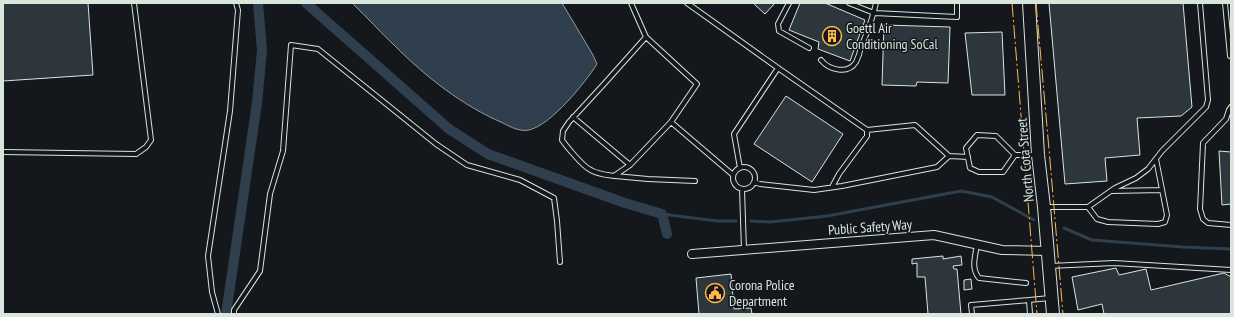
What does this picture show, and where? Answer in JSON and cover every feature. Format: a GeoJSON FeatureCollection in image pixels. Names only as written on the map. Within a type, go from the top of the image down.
{"type":"FeatureCollection","features":[{"type":"Feature","properties":{"kind":"street","name":"North Cota Street"},"geometry":{"type":"LineString","coordinates":[[1029,3],[1038,155],[1050,266],[1053,314]]}},
{"type":"Feature","properties":{"kind":"street","name":"Public Safety Way"},"geometry":{"type":"LineString","coordinates":[[692,254],[934,235],[1002,250],[1048,251]]}},
{"type":"Feature","properties":{"kind":"lane"},"geometry":{"type":"LineString","coordinates":[[3,152],[136,154],[146,147],[151,140],[134,3]]}},
{"type":"Feature","properties":{"kind":"lane"},"geometry":{"type":"LineString","coordinates":[[218,314],[212,292],[208,256],[230,111],[238,10],[236,3]]}},
{"type":"Feature","properties":{"kind":"lane"},"geometry":{"type":"LineString","coordinates":[[614,176],[630,165],[671,122],[696,84],[646,37],[630,3]]}},
{"type":"Feature","properties":{"kind":"lane"},"geometry":{"type":"LineString","coordinates":[[687,3],[866,130],[916,125],[949,156],[968,157]]}},
{"type":"Feature","properties":{"kind":"lane"},"geometry":{"type":"LineString","coordinates":[[789,3],[778,24],[779,31],[810,48]]}},
{"type":"Feature","properties":{"kind":"lane"},"geometry":{"type":"LineString","coordinates":[[849,3],[874,13],[957,17],[957,3]]}},
{"type":"Feature","properties":{"kind":"lane"},"geometry":{"type":"LineString","coordinates":[[821,60],[825,65],[834,70],[847,69],[855,63],[874,13],[876,3]]}},
{"type":"Feature","properties":{"kind":"lane"},"geometry":{"type":"LineString","coordinates":[[1044,207],[1088,207],[1148,169],[1162,151],[1206,107],[1200,3]]}},
{"type":"Feature","properties":{"kind":"lane"},"geometry":{"type":"LineString","coordinates":[[1225,3],[1231,56]]}},
{"type":"Feature","properties":{"kind":"lane"},"geometry":{"type":"LineString","coordinates":[[646,37],[573,117],[563,131],[562,140],[589,169],[603,174],[648,179],[695,180]]}},
{"type":"Feature","properties":{"kind":"lane"},"geometry":{"type":"LineString","coordinates":[[234,314],[234,310],[260,271],[270,194],[283,151],[291,45],[318,49],[436,144],[467,165],[520,180],[554,198],[560,262]]}},
{"type":"Feature","properties":{"kind":"lane"},"geometry":{"type":"LineString","coordinates":[[740,168],[734,134],[778,68]]}},
{"type":"Feature","properties":{"kind":"lane"},"geometry":{"type":"LineString","coordinates":[[1231,107],[1226,119],[1203,143],[1200,209],[1203,219],[1208,223],[1231,225]]}},
{"type":"Feature","properties":{"kind":"lane"},"geometry":{"type":"LineString","coordinates":[[573,117],[630,165]]}},
{"type":"Feature","properties":{"kind":"lane"},"geometry":{"type":"LineString","coordinates":[[671,122],[733,175],[736,185],[742,189],[749,187],[754,182],[755,175],[751,169],[744,167],[740,168],[733,175]]}},
{"type":"Feature","properties":{"kind":"lane"},"geometry":{"type":"LineString","coordinates":[[832,187],[839,174],[867,136],[866,130]]}},
{"type":"Feature","properties":{"kind":"lane"},"geometry":{"type":"LineString","coordinates":[[1015,155],[1003,172],[979,172],[970,168],[966,148],[977,135],[996,136],[1015,155],[1038,155]]}},
{"type":"Feature","properties":{"kind":"lane"},"geometry":{"type":"LineString","coordinates":[[754,182],[814,190],[937,167],[949,156]]}},
{"type":"Feature","properties":{"kind":"lane"},"geometry":{"type":"LineString","coordinates":[[1088,207],[1097,218],[1108,222],[1162,224],[1165,222],[1167,215],[1156,159]]}},
{"type":"Feature","properties":{"kind":"lane"},"geometry":{"type":"LineString","coordinates":[[742,189],[744,250]]}},
{"type":"Feature","properties":{"kind":"lane"},"geometry":{"type":"LineString","coordinates":[[1112,191],[1162,190]]}},
{"type":"Feature","properties":{"kind":"lane"},"geometry":{"type":"LineString","coordinates":[[977,244],[974,268],[975,273],[979,278],[1026,283]]}},
{"type":"Feature","properties":{"kind":"lane"},"geometry":{"type":"LineString","coordinates":[[1050,266],[1114,263],[1231,270]]}},
{"type":"Feature","properties":{"kind":"lane"},"geometry":{"type":"LineString","coordinates":[[972,314],[971,304],[1052,298]]}},
{"type":"Feature","properties":{"kind":"lane"},"geometry":{"type":"LineString","coordinates":[[1029,300],[1030,314]]}},
{"type":"Feature","properties":{"kind":"water"},"geometry":{"type":"Polygon","coordinates":[[[352,3],[562,3],[597,64],[576,92],[557,112],[538,127],[529,130],[519,130],[474,108],[432,80],[389,41],[352,3]]]}},
{"type":"Feature","properties":{"kind":"building"},"geometry":{"type":"Polygon","coordinates":[[[3,3],[88,3],[93,75],[3,81],[3,3]]]}},
{"type":"Feature","properties":{"kind":"building"},"geometry":{"type":"Polygon","coordinates":[[[753,3],[775,3],[765,14],[753,3]]]}},
{"type":"Feature","properties":{"kind":"building","name":"Goettl Air Conditioning SoCal"},"geometry":{"type":"Polygon","coordinates":[[[800,3],[825,3],[865,20],[850,61],[818,49],[819,42],[789,30],[800,3]]]}},
{"type":"Feature","properties":{"kind":"building"},"geometry":{"type":"Polygon","coordinates":[[[1049,3],[1183,3],[1192,107],[1181,116],[1137,118],[1140,155],[1105,158],[1107,181],[1065,184],[1049,3]]]}},
{"type":"Feature","properties":{"kind":"building"},"geometry":{"type":"Polygon","coordinates":[[[884,25],[950,27],[948,83],[917,82],[916,86],[882,85],[884,25]]]}},
{"type":"Feature","properties":{"kind":"building"},"geometry":{"type":"Polygon","coordinates":[[[1002,32],[1005,95],[972,95],[965,33],[1002,32]]]}},
{"type":"Feature","properties":{"kind":"building"},"geometry":{"type":"Polygon","coordinates":[[[786,96],[843,134],[812,182],[754,144],[786,96]]]}},
{"type":"Feature","properties":{"kind":"building"},"geometry":{"type":"Polygon","coordinates":[[[1219,151],[1231,152],[1231,204],[1222,205],[1219,151]]]}},
{"type":"Feature","properties":{"kind":"building"},"geometry":{"type":"Polygon","coordinates":[[[943,256],[943,259],[961,256],[962,265],[953,266],[954,269],[957,269],[961,314],[928,314],[925,277],[917,277],[917,263],[912,264],[912,259],[943,256]]]}},
{"type":"Feature","properties":{"kind":"building"},"geometry":{"type":"Polygon","coordinates":[[[1116,268],[1119,275],[1146,269],[1151,290],[1224,273],[1231,277],[1231,314],[1104,314],[1102,304],[1078,310],[1072,277],[1116,268]]]}},
{"type":"Feature","properties":{"kind":"building","name":"Corona Police Department"},"geometry":{"type":"Polygon","coordinates":[[[731,274],[734,309],[751,308],[752,314],[699,314],[696,278],[731,274]]]}},
{"type":"Feature","properties":{"kind":"building"},"geometry":{"type":"Polygon","coordinates":[[[971,279],[972,289],[964,290],[964,280],[971,279]]]}},
{"type":"Feature","properties":{"kind":"waterway"},"geometry":{"type":"LineString","coordinates":[[226,314],[257,103],[262,50],[258,3]]}},
{"type":"Feature","properties":{"kind":"waterway"},"geometry":{"type":"LineString","coordinates":[[306,3],[449,129],[488,154],[625,203],[662,214],[667,234]]}},
{"type":"Feature","properties":{"kind":"waterway"},"geometry":{"type":"LineString","coordinates":[[751,221],[770,222],[827,216],[961,191],[992,197],[1034,220]]}},
{"type":"Feature","properties":{"kind":"waterway"},"geometry":{"type":"LineString","coordinates":[[662,214],[717,221],[736,221]]}},
{"type":"Feature","properties":{"kind":"waterway"},"geometry":{"type":"LineString","coordinates":[[1064,228],[1092,240],[1231,249]]}},
{"type":"Feature","properties":{"kind":"power"},"geometry":{"type":"LineString","coordinates":[[1012,3],[1037,314]]}},
{"type":"Feature","properties":{"kind":"power"},"geometry":{"type":"LineString","coordinates":[[1036,3],[1063,314]]}},
{"type":"Feature","properties":{"kind":"place","name":"Goettl Air Conditioning SoCal"},"geometry":{"type":"Point","coordinates":[832,36]}},
{"type":"Feature","properties":{"kind":"place","name":"Corona Police Department"},"geometry":{"type":"Point","coordinates":[715,293]}}]}
